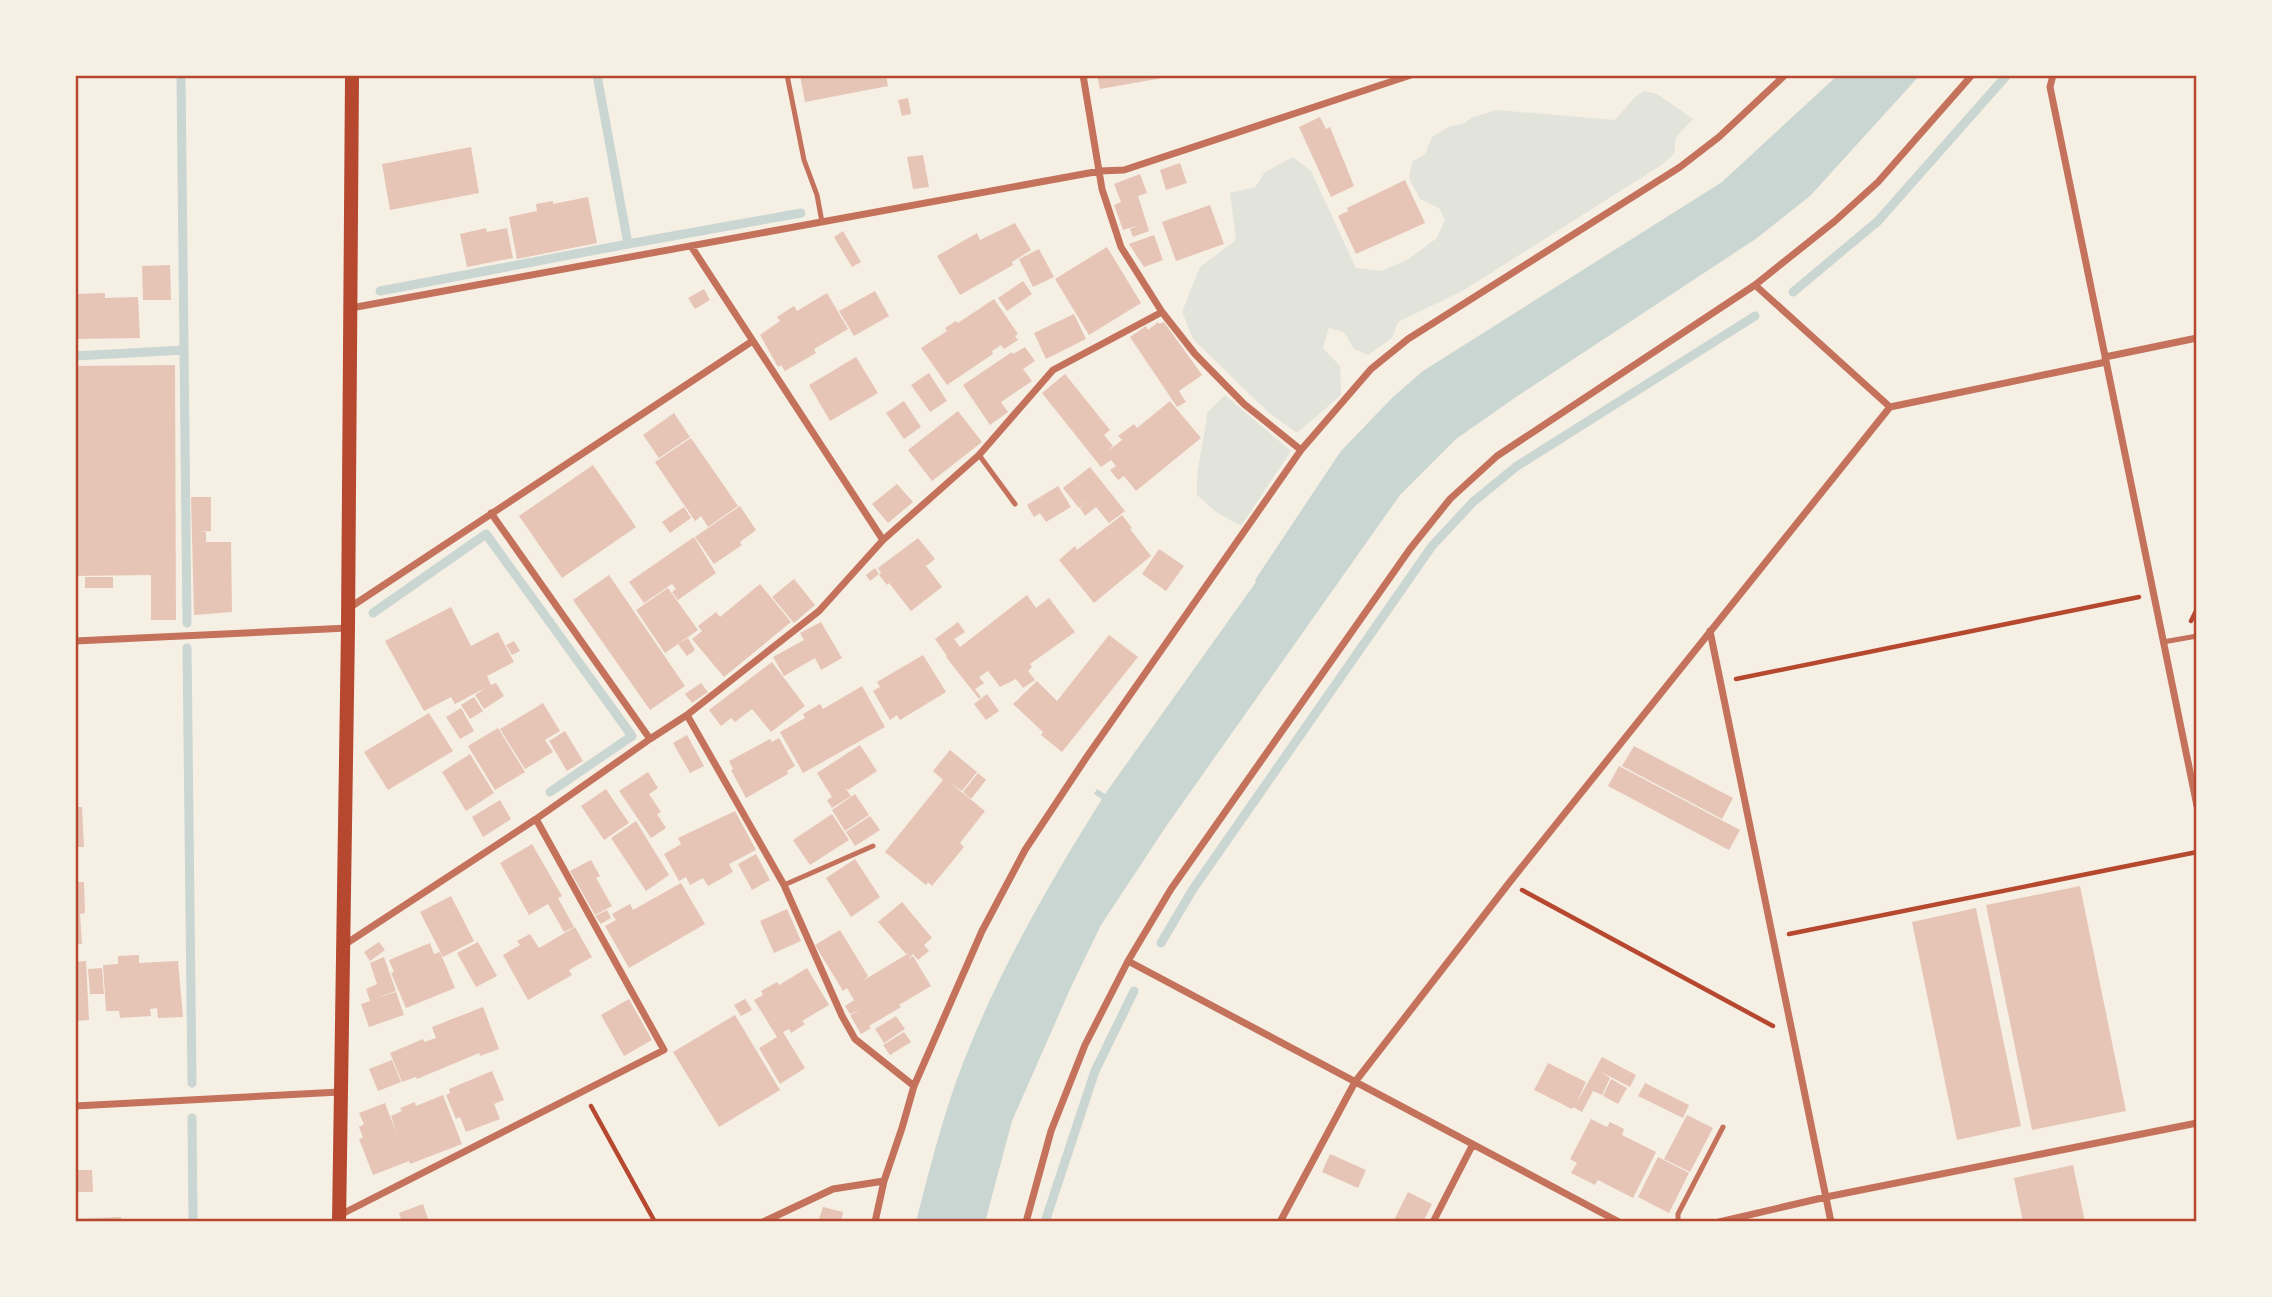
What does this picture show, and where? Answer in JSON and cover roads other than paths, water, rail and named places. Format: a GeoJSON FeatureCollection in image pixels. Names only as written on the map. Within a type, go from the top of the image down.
{"type":"FeatureCollection","features":[{"type":"Feature","properties":{"kind":"main road"},"geometry":{"type":"LineString","coordinates":[[339,1218],[348,628],[352,75]]}},
{"type":"Feature","properties":{"kind":"street"},"geometry":{"type":"LineString","coordinates":[[1083,75],[1102,188],[1121,247],[1162,312],[1195,354],[1244,404],[1301,450]]}},
{"type":"Feature","properties":{"kind":"street"},"geometry":{"type":"LineString","coordinates":[[351,308],[1100,170],[1124,170],[1411,75]]}},
{"type":"Feature","properties":{"kind":"street"},"geometry":{"type":"LineString","coordinates":[[876,1222],[884,1181],[914,1086],[982,930],[1026,850],[1086,758],[1301,450],[1371,369],[1408,339],[1679,167],[1719,137],[1785,75]]}},
{"type":"Feature","properties":{"kind":"street"},"geometry":{"type":"LineString","coordinates":[[1026,1222],[1051,1131],[1085,1045],[1128,961],[1187,866],[1410,549],[1450,499],[1497,456],[1755,285],[1878,182],[1972,75]]}},
{"type":"Feature","properties":{"kind":"street"},"geometry":{"type":"LineString","coordinates":[[2053,75],[2050,87],[2197,806]]}},
{"type":"Feature","properties":{"kind":"street"},"geometry":{"type":"LineString","coordinates":[[691,246],[751,342],[883,540]]}},
{"type":"Feature","properties":{"kind":"street"},"geometry":{"type":"LineString","coordinates":[[1755,285],[1891,407]]}},
{"type":"Feature","properties":{"kind":"street"},"geometry":{"type":"LineString","coordinates":[[343,946],[536,819],[649,738],[687,715],[819,611],[883,540],[979,455],[1054,370],[1162,312]]}},
{"type":"Feature","properties":{"kind":"street"},"geometry":{"type":"LineString","coordinates":[[1280,1222],[1355,1082],[1509,883],[1891,407],[2197,338]]}},
{"type":"Feature","properties":{"kind":"street"},"geometry":{"type":"LineString","coordinates":[[348,608],[751,342]]}},
{"type":"Feature","properties":{"kind":"street"},"geometry":{"type":"LineString","coordinates":[[491,513],[649,738]]}},
{"type":"Feature","properties":{"kind":"street"},"geometry":{"type":"LineString","coordinates":[[75,642],[348,628]]}},
{"type":"Feature","properties":{"kind":"street"},"geometry":{"type":"LineString","coordinates":[[1710,631],[1831,1222]]}},
{"type":"Feature","properties":{"kind":"street"},"geometry":{"type":"LineString","coordinates":[[687,715],[784,885],[842,1016],[855,1039],[914,1086]]}},
{"type":"Feature","properties":{"kind":"street"},"geometry":{"type":"LineString","coordinates":[[339,1218],[664,1050],[536,819]]}},
{"type":"Feature","properties":{"kind":"street"},"geometry":{"type":"LineString","coordinates":[[1128,961],[1619,1222]]}},
{"type":"Feature","properties":{"kind":"street"},"geometry":{"type":"LineString","coordinates":[[75,1106],[340,1092]]}},
{"type":"Feature","properties":{"kind":"street"},"geometry":{"type":"LineString","coordinates":[[1719,1222],[1757,1217],[1826,1197],[2197,1123]]}},
{"type":"Feature","properties":{"kind":"street"},"geometry":{"type":"LineString","coordinates":[[1433,1222],[1473,1144]]}},
{"type":"Feature","properties":{"kind":"street"},"geometry":{"type":"LineString","coordinates":[[763,1222],[833,1189],[884,1181]]}},
{"type":"Feature","properties":{"kind":"lane"},"geometry":{"type":"LineString","coordinates":[[787,75],[804,160],[817,195],[822,222]]}},
{"type":"Feature","properties":{"kind":"lane"},"geometry":{"type":"LineString","coordinates":[[979,455],[1015,504]]}},
{"type":"Feature","properties":{"kind":"lane"},"geometry":{"type":"LineString","coordinates":[[2163,642],[2197,636]]}},
{"type":"Feature","properties":{"kind":"lane"},"geometry":{"type":"LineString","coordinates":[[784,885],[873,846]]}},
{"type":"Feature","properties":{"kind":"lane"},"geometry":{"type":"LineString","coordinates":[[1678,1222],[1678,1214],[1723,1127]]}},
{"type":"Feature","properties":{"kind":"waterway"},"geometry":{"type":"LineString","coordinates":[[181,75],[187,623]]}},
{"type":"Feature","properties":{"kind":"waterway"},"geometry":{"type":"LineString","coordinates":[[380,291],[628,244],[597,75]]}},
{"type":"Feature","properties":{"kind":"waterway"},"geometry":{"type":"LineString","coordinates":[[1793,292],[1878,221],[2007,75]]}},
{"type":"Feature","properties":{"kind":"waterway"},"geometry":{"type":"LineString","coordinates":[[628,244],[801,213]]}},
{"type":"Feature","properties":{"kind":"waterway"},"geometry":{"type":"LineString","coordinates":[[1161,943],[1193,889],[1432,546],[1473,502],[1517,466],[1755,316]]}},
{"type":"Feature","properties":{"kind":"waterway"},"geometry":{"type":"LineString","coordinates":[[75,356],[184,350]]}},
{"type":"Feature","properties":{"kind":"waterway"},"geometry":{"type":"LineString","coordinates":[[373,613],[486,534],[632,736],[550,792]]}},
{"type":"Feature","properties":{"kind":"waterway"},"geometry":{"type":"LineString","coordinates":[[187,648],[192,1083]]}},
{"type":"Feature","properties":{"kind":"waterway"},"geometry":{"type":"LineString","coordinates":[[1045,1222],[1095,1071],[1134,991]]}},
{"type":"Feature","properties":{"kind":"waterway"},"geometry":{"type":"LineString","coordinates":[[192,1118],[193,1222]]}}]}
